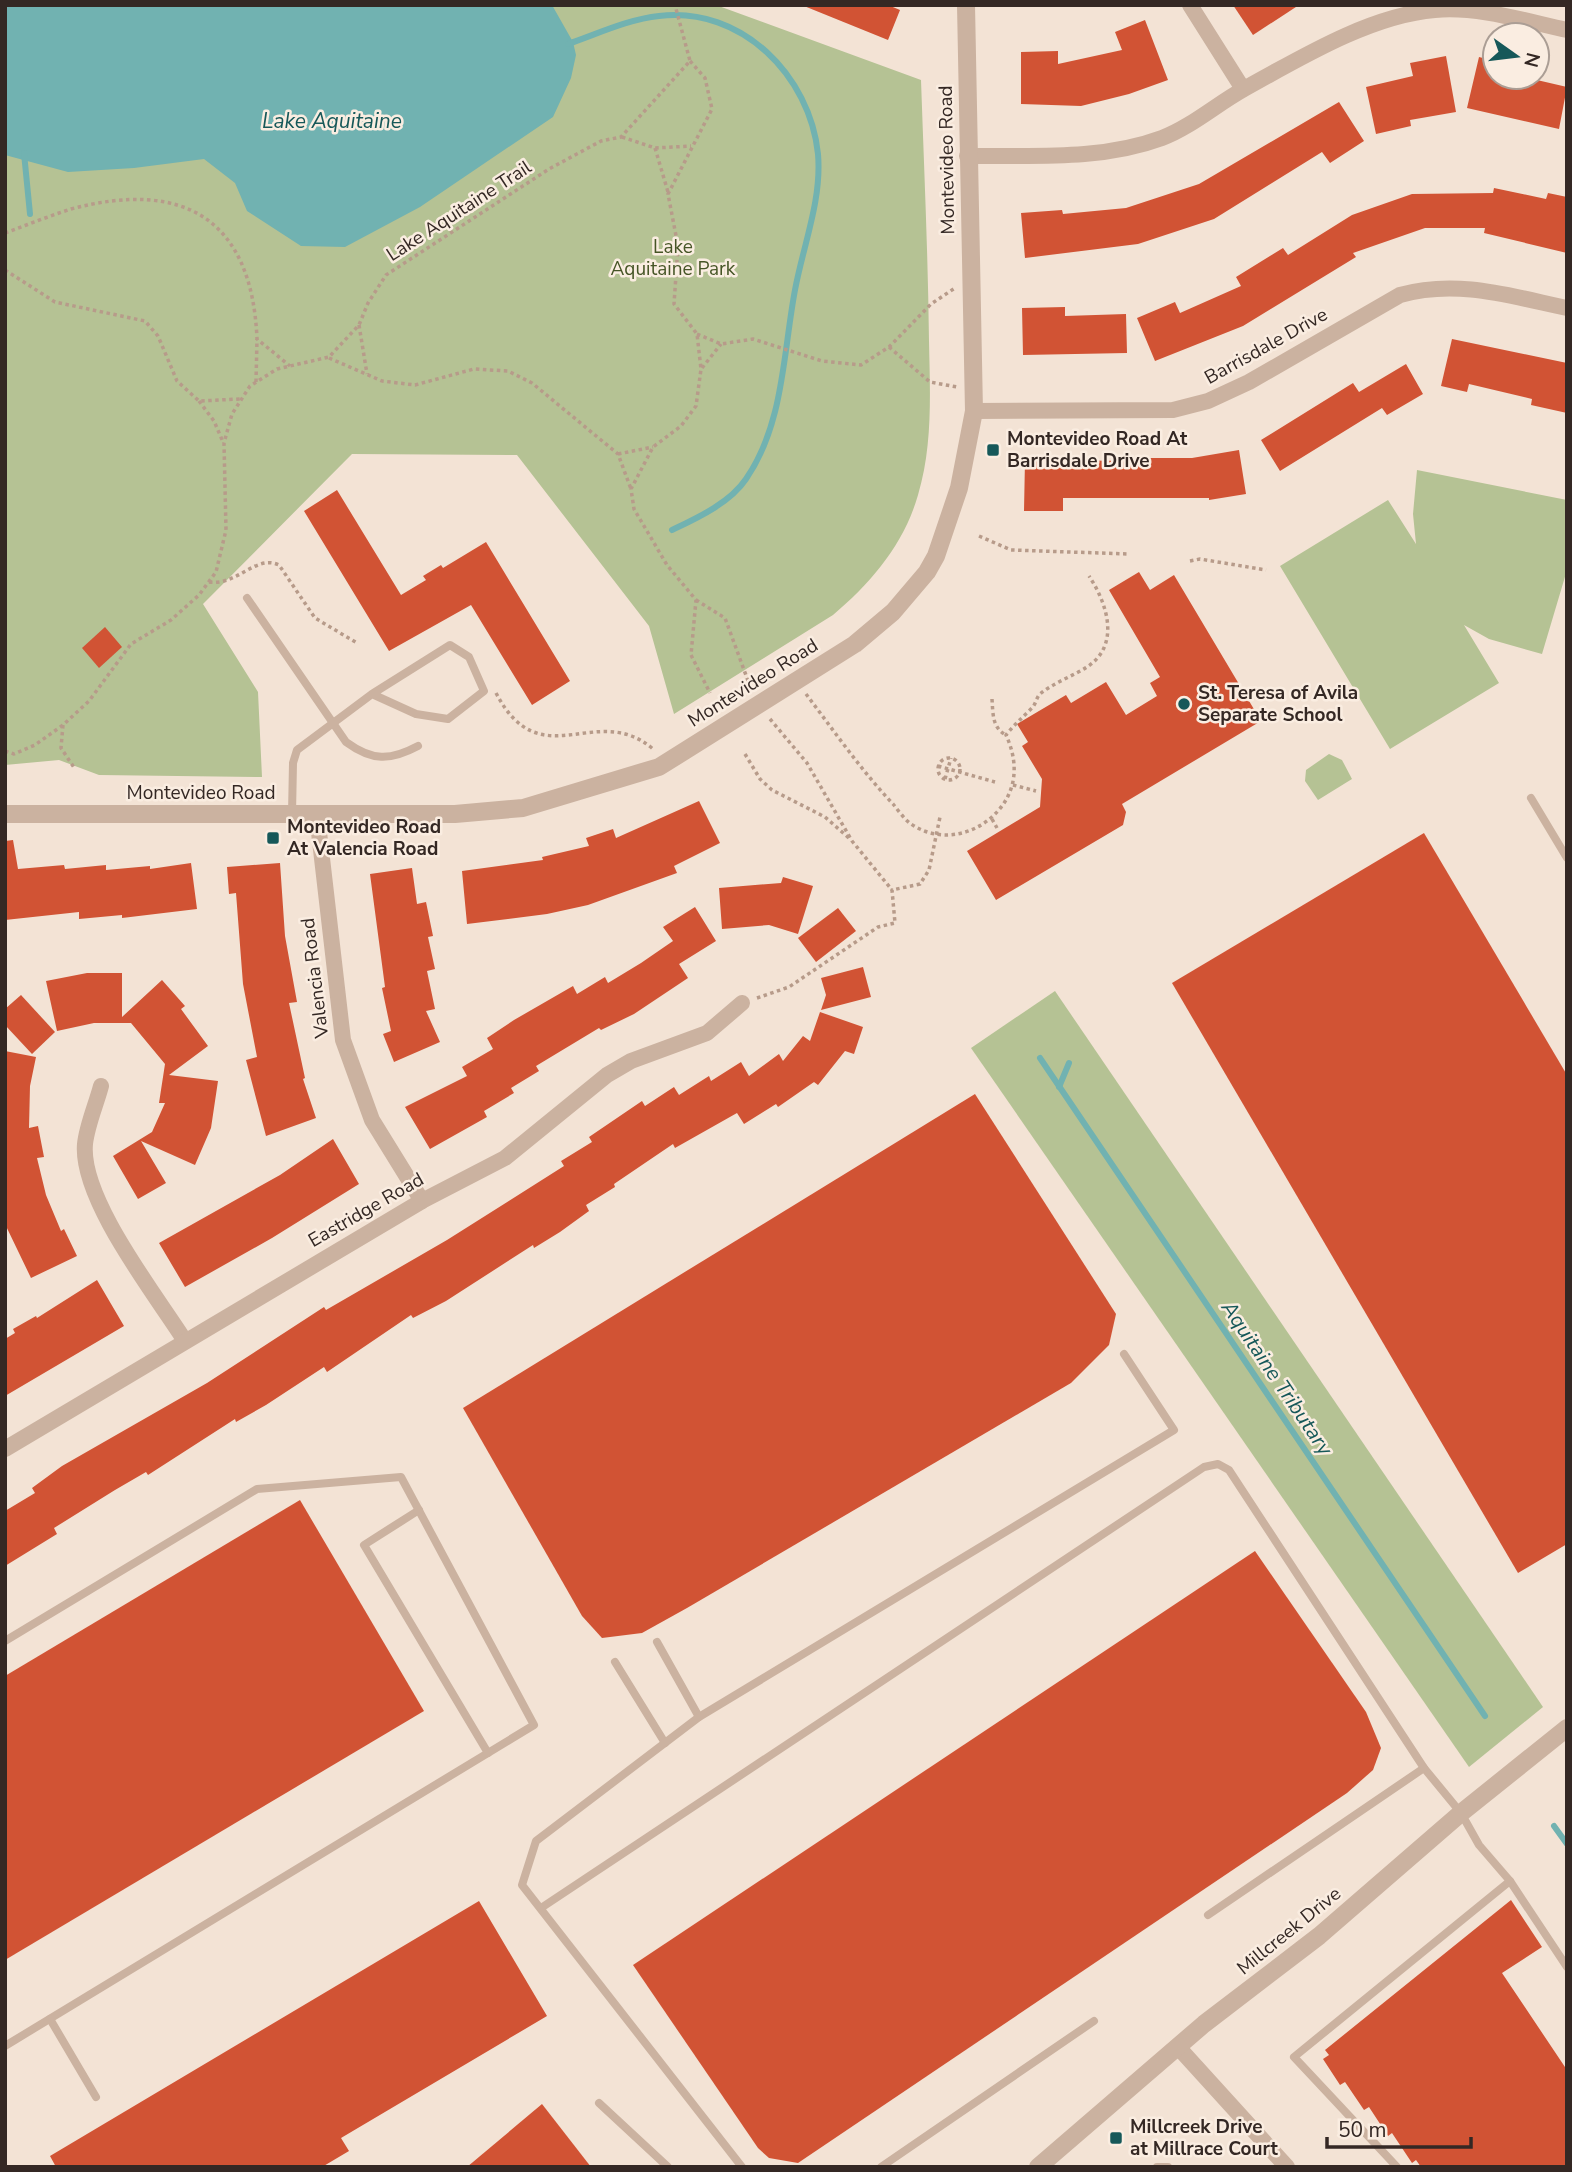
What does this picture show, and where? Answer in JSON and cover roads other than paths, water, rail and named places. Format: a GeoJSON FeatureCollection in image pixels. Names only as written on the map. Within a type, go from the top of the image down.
{"type":"FeatureCollection","features":[{"type":"Feature","properties":{"kind":"street","name":"Montevideo Road"},"geometry":{"type":"LineString","coordinates":[[5,814],[455,814],[523,808],[568,797],[667,762],[855,644],[893,612],[936,556],[956,501],[974,411],[966,5]]}},
{"type":"Feature","properties":{"kind":"street"},"geometry":{"type":"LineString","coordinates":[[1190,5],[1243,89]]}},
{"type":"Feature","properties":{"kind":"street"},"geometry":{"type":"LineString","coordinates":[[967,156],[1074,155],[1129,148],[1165,137],[1243,89],[1367,27],[1403,15],[1437,10],[1469,12],[1567,30]]}},
{"type":"Feature","properties":{"kind":"street","name":"Barrisdale Drive"},"geometry":{"type":"LineString","coordinates":[[974,411],[1173,410],[1208,401],[1249,382],[1400,295],[1422,288],[1447,286],[1482,289],[1567,308]]}},
{"type":"Feature","properties":{"kind":"street","name":"Valencia Road"},"geometry":{"type":"LineString","coordinates":[[317,815],[342,1040],[372,1120],[422,1201]]}},
{"type":"Feature","properties":{"kind":"street","name":"Eastridge Road"},"geometry":{"type":"LineString","coordinates":[[5,1449],[422,1201],[505,1158],[607,1075],[631,1061],[707,1033],[742,1003]]}},
{"type":"Feature","properties":{"kind":"street"},"geometry":{"type":"LineString","coordinates":[[101,1086],[85,1145],[88,1169],[96,1195],[114,1230],[185,1341]]}},
{"type":"Feature","properties":{"kind":"street","name":"Millcreek Drive"},"geometry":{"type":"LineString","coordinates":[[1038,2167],[1178,2047],[1320,1936],[1461,1813],[1567,1728]]}},
{"type":"Feature","properties":{"kind":"street"},"geometry":{"type":"LineString","coordinates":[[1178,2047],[1287,2167]]}},
{"type":"Feature","properties":{"kind":"lane"},"geometry":{"type":"LineString","coordinates":[[247,598],[346,742],[362,753],[383,759],[398,757],[418,746]]}},
{"type":"Feature","properties":{"kind":"lane"},"geometry":{"type":"LineString","coordinates":[[292,814],[293,763],[297,750],[372,694],[450,645],[469,657],[484,691],[449,719],[416,714],[372,694]]}},
{"type":"Feature","properties":{"kind":"lane"},"geometry":{"type":"LineString","coordinates":[[1531,798],[1567,858]]}},
{"type":"Feature","properties":{"kind":"lane"},"geometry":{"type":"LineString","coordinates":[[741,2167],[522,1885],[536,1841],[699,1717],[1174,1430],[1124,1354]]}},
{"type":"Feature","properties":{"kind":"lane"},"geometry":{"type":"LineString","coordinates":[[541,1908],[1204,1467],[1218,1464],[1229,1470],[1424,1768],[1461,1813],[1479,1845],[1510,1881],[1567,1967]]}},
{"type":"Feature","properties":{"kind":"lane"},"geometry":{"type":"LineString","coordinates":[[5,1641],[257,1489],[401,1477],[534,1725],[5,2046]]}},
{"type":"Feature","properties":{"kind":"lane"},"geometry":{"type":"LineString","coordinates":[[419,1510],[364,1545],[488,1753]]}},
{"type":"Feature","properties":{"kind":"lane"},"geometry":{"type":"LineString","coordinates":[[657,1642],[699,1717]]}},
{"type":"Feature","properties":{"kind":"lane"},"geometry":{"type":"LineString","coordinates":[[615,1662],[665,1743]]}},
{"type":"Feature","properties":{"kind":"lane"},"geometry":{"type":"LineString","coordinates":[[1208,1915],[1424,1768]]}},
{"type":"Feature","properties":{"kind":"lane"},"geometry":{"type":"LineString","coordinates":[[1397,2167],[1294,2057],[1510,1881]]}},
{"type":"Feature","properties":{"kind":"lane"},"geometry":{"type":"LineString","coordinates":[[50,2019],[96,2097]]}},
{"type":"Feature","properties":{"kind":"lane"},"geometry":{"type":"LineString","coordinates":[[881,2167],[1094,2021]]}},
{"type":"Feature","properties":{"kind":"lane"},"geometry":{"type":"LineString","coordinates":[[599,2103],[668,2167]]}},
{"type":"Feature","properties":{"kind":"lane"},"geometry":{"type":"LineString","coordinates":[[1157,2167],[1168,2167]]}},
{"type":"Feature","properties":{"kind":"water","name":"Lake Aquitaine"},"geometry":{"type":"Polygon","coordinates":[[[5,5],[552,5],[573,42],[576,55],[571,78],[553,117],[420,207],[345,247],[301,246],[247,211],[235,183],[204,159],[134,168],[68,172],[5,155],[5,5]]]}},
{"type":"Feature","properties":{"kind":"waterway"},"geometry":{"type":"LineString","coordinates":[[568,44],[625,24],[659,16],[689,16],[718,22],[744,35],[767,52],[786,73],[801,98],[812,125],[818,154],[817,188],[795,290],[780,388],[768,435],[759,458],[739,488],[712,509],[672,530]]}},
{"type":"Feature","properties":{"kind":"waterway"},"geometry":{"type":"LineString","coordinates":[[24,153],[30,214]]}},
{"type":"Feature","properties":{"kind":"waterway","name":"Aquitaine Tributary"},"geometry":{"type":"LineString","coordinates":[[1040,1058],[1485,1716]]}},
{"type":"Feature","properties":{"kind":"waterway"},"geometry":{"type":"LineString","coordinates":[[1059,1087],[1069,1063]]}},
{"type":"Feature","properties":{"kind":"waterway","name":"Aquitaine Tributary"},"geometry":{"type":"LineString","coordinates":[[1554,1826],[1567,1844]]}},
{"type":"Feature","properties":{"kind":"place","name":"Montevideo Road At Barrisdale Drive"},"geometry":{"type":"Point","coordinates":[993,450]}},
{"type":"Feature","properties":{"kind":"place","name":"St. Teresa of Avila Separate School"},"geometry":{"type":"Point","coordinates":[1184,704]}},
{"type":"Feature","properties":{"kind":"place","name":"Montevideo Road At Valencia Road"},"geometry":{"type":"Point","coordinates":[273,838]}},
{"type":"Feature","properties":{"kind":"place","name":"Millcreek Drive at Millrace Court"},"geometry":{"type":"Point","coordinates":[1116,2138]}},
{"type":"Feature","properties":{"kind":"park label","name":"Lake Aquitaine Park"},"geometry":{"type":"Point","coordinates":[673,258]}}]}
